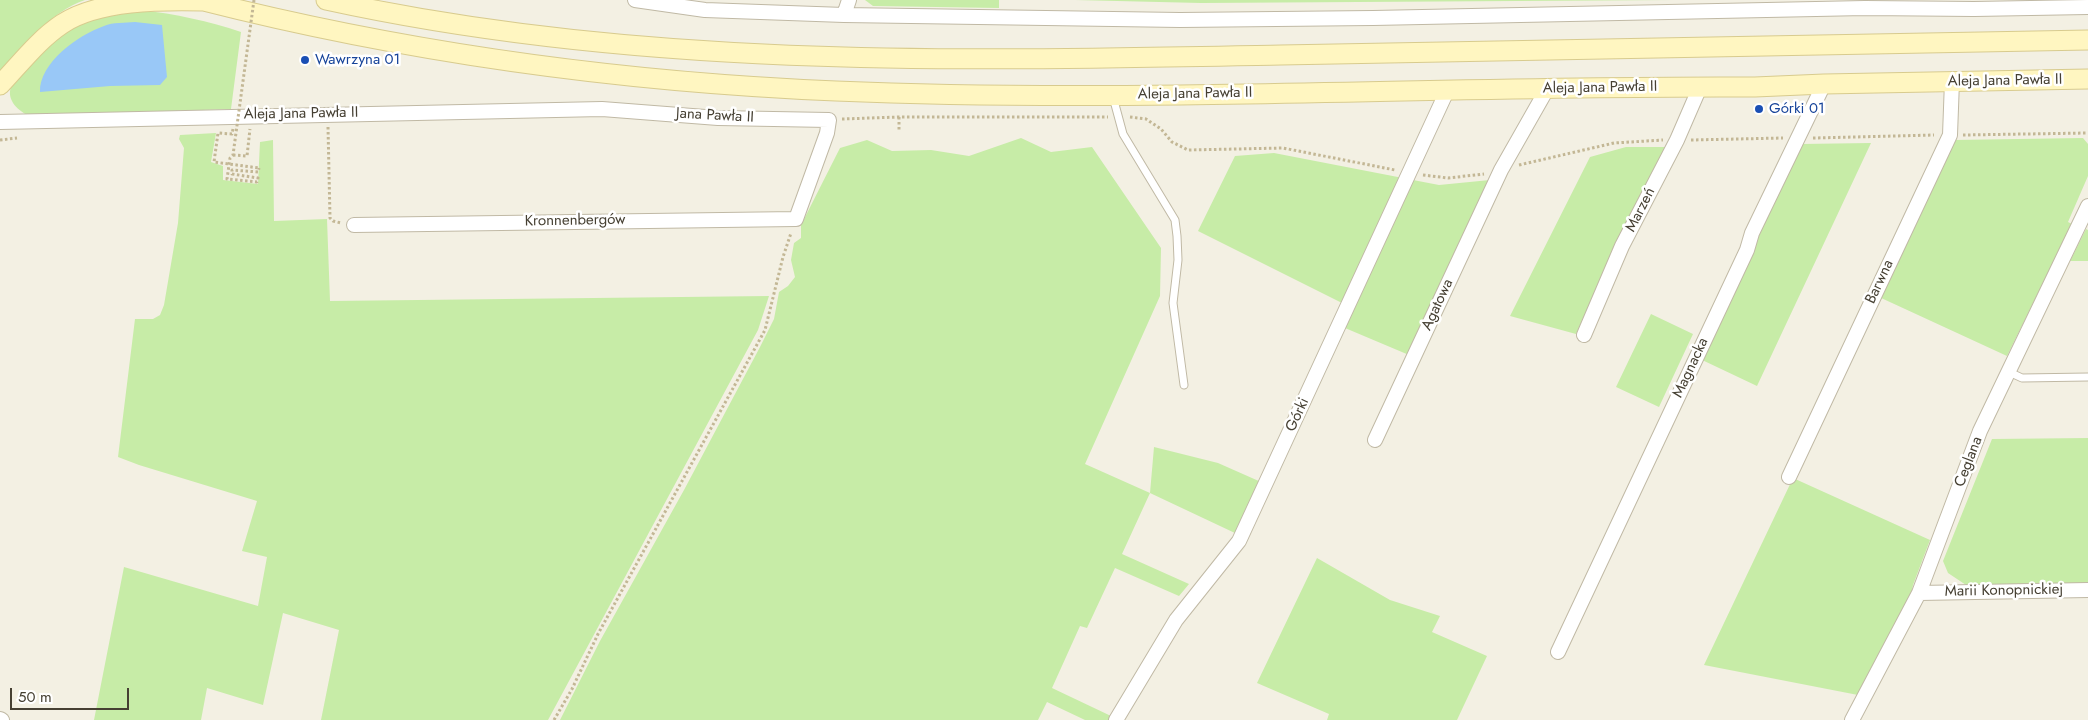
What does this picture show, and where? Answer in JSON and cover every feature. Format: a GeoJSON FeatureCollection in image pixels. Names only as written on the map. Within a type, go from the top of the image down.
{"type":"FeatureCollection","features":[{"type":"Feature","properties":{"kind":"main road","name":"Aleja Jana Pawła II"},"geometry":{"type":"LineString","coordinates":[[0,85],[46,36],[71,19],[93,10],[133,2],[202,0],[383,40],[555,69],[833,91],[968,96],[1112,95],[1700,86],[1755,87],[2088,79]]}},
{"type":"Feature","properties":{"kind":"main road"},"geometry":{"type":"LineString","coordinates":[[326,0],[363,8],[543,37],[647,48],[842,58],[1008,59],[2088,40]]}},
{"type":"Feature","properties":{"kind":"street"},"geometry":{"type":"LineString","coordinates":[[635,0],[705,10],[844,15],[1189,20],[1373,18],[1865,4],[2082,5]]}},
{"type":"Feature","properties":{"kind":"street"},"geometry":{"type":"LineString","coordinates":[[844,15],[849,0]]}},
{"type":"Feature","properties":{"kind":"street","name":"Barwna"},"geometry":{"type":"LineString","coordinates":[[1788,477],[1950,135],[1952,81]]}},
{"type":"Feature","properties":{"kind":"street","name":"Magnacka"},"geometry":{"type":"LineString","coordinates":[[1558,652],[1747,250],[1752,233],[1768,198],[1824,84]]}},
{"type":"Feature","properties":{"kind":"street","name":"Marzeń"},"geometry":{"type":"LineString","coordinates":[[1584,335],[1622,246],[1677,140],[1700,86]]}},
{"type":"Feature","properties":{"kind":"street","name":"Agatowa"},"geometry":{"type":"LineString","coordinates":[[1375,440],[1500,170],[1547,89]]}},
{"type":"Feature","properties":{"kind":"street","name":"Górki"},"geometry":{"type":"LineString","coordinates":[[1116,720],[1176,620],[1239,541],[1447,91]]}},
{"type":"Feature","properties":{"kind":"street","name":"Aleja Jana Pawła II"},"geometry":{"type":"LineString","coordinates":[[0,122],[602,109]]}},
{"type":"Feature","properties":{"kind":"street","name":"Jana Pawła II"},"geometry":{"type":"LineString","coordinates":[[602,109],[718,118],[829,120]]}},
{"type":"Feature","properties":{"kind":"street"},"geometry":{"type":"LineString","coordinates":[[796,219],[827,133],[829,120]]}},
{"type":"Feature","properties":{"kind":"street","name":"Ceglana"},"geometry":{"type":"LineString","coordinates":[[1852,720],[1919,593],[1980,431],[2088,206]]}},
{"type":"Feature","properties":{"kind":"street","name":"Kronnenbergów"},"geometry":{"type":"LineString","coordinates":[[354,225],[796,219]]}},
{"type":"Feature","properties":{"kind":"street","name":"Marii Konopnickiej"},"geometry":{"type":"LineString","coordinates":[[1919,593],[2088,590]]}},
{"type":"Feature","properties":{"kind":"lane"},"geometry":{"type":"LineString","coordinates":[[1112,95],[1123,134],[1175,220],[1178,236],[1178,260],[1173,303],[1184,385]]}},
{"type":"Feature","properties":{"kind":"lane"},"geometry":{"type":"LineString","coordinates":[[2009,372],[2022,378],[2088,377]]}},
{"type":"Feature","properties":{"kind":"path"},"geometry":{"type":"LineString","coordinates":[[233,129],[232,134],[218,133],[214,162],[259,168],[258,172],[232,170],[232,174],[258,178],[257,182],[227,179],[230,158],[233,155],[254,0]]}},
{"type":"Feature","properties":{"kind":"path"},"geometry":{"type":"LineString","coordinates":[[327,114],[330,218],[336,222],[354,225]]}},
{"type":"Feature","properties":{"kind":"path"},"geometry":{"type":"LineString","coordinates":[[829,120],[899,116],[1118,117],[1146,119],[1155,124],[1172,142],[1188,150],[1283,148],[1441,178],[1477,176],[1614,143],[1634,140],[1788,138]]}},
{"type":"Feature","properties":{"kind":"path"},"geometry":{"type":"LineString","coordinates":[[899,116],[899,130]]}},
{"type":"Feature","properties":{"kind":"path"},"geometry":{"type":"LineString","coordinates":[[233,155],[247,156],[250,128]]}},
{"type":"Feature","properties":{"kind":"path"},"geometry":{"type":"LineString","coordinates":[[554,720],[572,689],[598,634],[765,330],[782,257],[796,219]]}},
{"type":"Feature","properties":{"kind":"green space"},"geometry":{"type":"Polygon","coordinates":[[[0,0],[85,0],[60,13],[38,31],[0,74],[0,0]]]}},
{"type":"Feature","properties":{"kind":"green space"},"geometry":{"type":"Polygon","coordinates":[[[865,0],[999,0],[999,8],[873,6],[865,0]]]}},
{"type":"Feature","properties":{"kind":"green space"},"geometry":{"type":"Polygon","coordinates":[[[1075,0],[1674,0],[1201,3],[1075,0]]]}},
{"type":"Feature","properties":{"kind":"green space"},"geometry":{"type":"Polygon","coordinates":[[[141,10],[192,18],[241,32],[231,109],[30,116],[14,105],[10,92],[14,82],[35,58],[64,32],[102,14],[141,10]]]}},
{"type":"Feature","properties":{"kind":"green space"},"geometry":{"type":"Polygon","coordinates":[[[216,133],[211,162],[223,166],[223,180],[258,184],[260,142],[273,140],[274,221],[327,219],[330,301],[769,296],[758,330],[548,720],[321,720],[339,630],[283,613],[263,705],[207,688],[201,720],[94,720],[124,567],[258,606],[267,557],[242,551],[257,501],[118,457],[135,319],[153,319],[160,315],[164,305],[178,223],[184,148],[179,139],[180,135],[216,133]]]}},
{"type":"Feature","properties":{"kind":"green space"},"geometry":{"type":"Polygon","coordinates":[[[1021,138],[1051,152],[1092,147],[1161,248],[1160,296],[1085,464],[1150,493],[1122,554],[1189,584],[1179,596],[1115,568],[1087,628],[1080,626],[1052,688],[1111,716],[1109,720],[1085,720],[1047,702],[1038,720],[560,720],[600,641],[684,490],[760,347],[774,319],[779,292],[788,286],[795,277],[791,260],[794,243],[801,238],[801,225],[840,148],[867,140],[892,151],[931,150],[969,156],[1021,138]]]}},
{"type":"Feature","properties":{"kind":"green space"},"geometry":{"type":"Polygon","coordinates":[[[2083,138],[2088,144],[2088,176],[2068,222],[2072,224],[2007,356],[1879,297],[1953,140],[2083,138]]]}},
{"type":"Feature","properties":{"kind":"green space"},"geometry":{"type":"Polygon","coordinates":[[[1871,143],[1757,386],[1700,359],[1801,144],[1871,143]]]}},
{"type":"Feature","properties":{"kind":"green space"},"geometry":{"type":"Polygon","coordinates":[[[1626,147],[1668,147],[1616,245],[1576,334],[1510,316],[1590,157],[1626,147]]]}},
{"type":"Feature","properties":{"kind":"green space"},"geometry":{"type":"Polygon","coordinates":[[[1274,153],[1403,178],[1344,304],[1198,231],[1235,156],[1274,153]]]}},
{"type":"Feature","properties":{"kind":"green space"},"geometry":{"type":"Polygon","coordinates":[[[1413,180],[1439,185],[1490,180],[1409,355],[1345,328],[1413,180]]]}},
{"type":"Feature","properties":{"kind":"green space"},"geometry":{"type":"Polygon","coordinates":[[[2086,229],[2088,230],[2088,261],[2070,261],[2086,229]]]}},
{"type":"Feature","properties":{"kind":"green space"},"geometry":{"type":"Polygon","coordinates":[[[1651,314],[1693,334],[1659,407],[1616,387],[1651,314]]]}},
{"type":"Feature","properties":{"kind":"green space"},"geometry":{"type":"Polygon","coordinates":[[[2088,438],[2088,585],[1972,589],[1948,573],[1943,561],[1992,439],[2088,438]]]}},
{"type":"Feature","properties":{"kind":"green space"},"geometry":{"type":"Polygon","coordinates":[[[1154,447],[1218,463],[1261,482],[1237,534],[1150,493],[1154,447]]]}},
{"type":"Feature","properties":{"kind":"green space"},"geometry":{"type":"Polygon","coordinates":[[[1793,478],[1930,540],[1913,585],[1911,596],[1858,695],[1704,665],[1793,478]]]}},
{"type":"Feature","properties":{"kind":"green space"},"geometry":{"type":"Polygon","coordinates":[[[1317,558],[1390,600],[1440,616],[1432,632],[1487,656],[1457,720],[1327,720],[1329,714],[1257,683],[1317,558]]]}},
{"type":"Feature","properties":{"kind":"water"},"geometry":{"type":"Polygon","coordinates":[[[135,22],[162,25],[167,77],[160,85],[110,86],[40,92],[41,81],[46,71],[62,51],[72,43],[94,30],[108,25],[135,22]]]}},
{"type":"Feature","properties":{"kind":"place","name":"Wawrzyna 01"},"geometry":{"type":"Point","coordinates":[305,60]}},
{"type":"Feature","properties":{"kind":"place","name":"Górki 01"},"geometry":{"type":"Point","coordinates":[1759,109]}}]}
